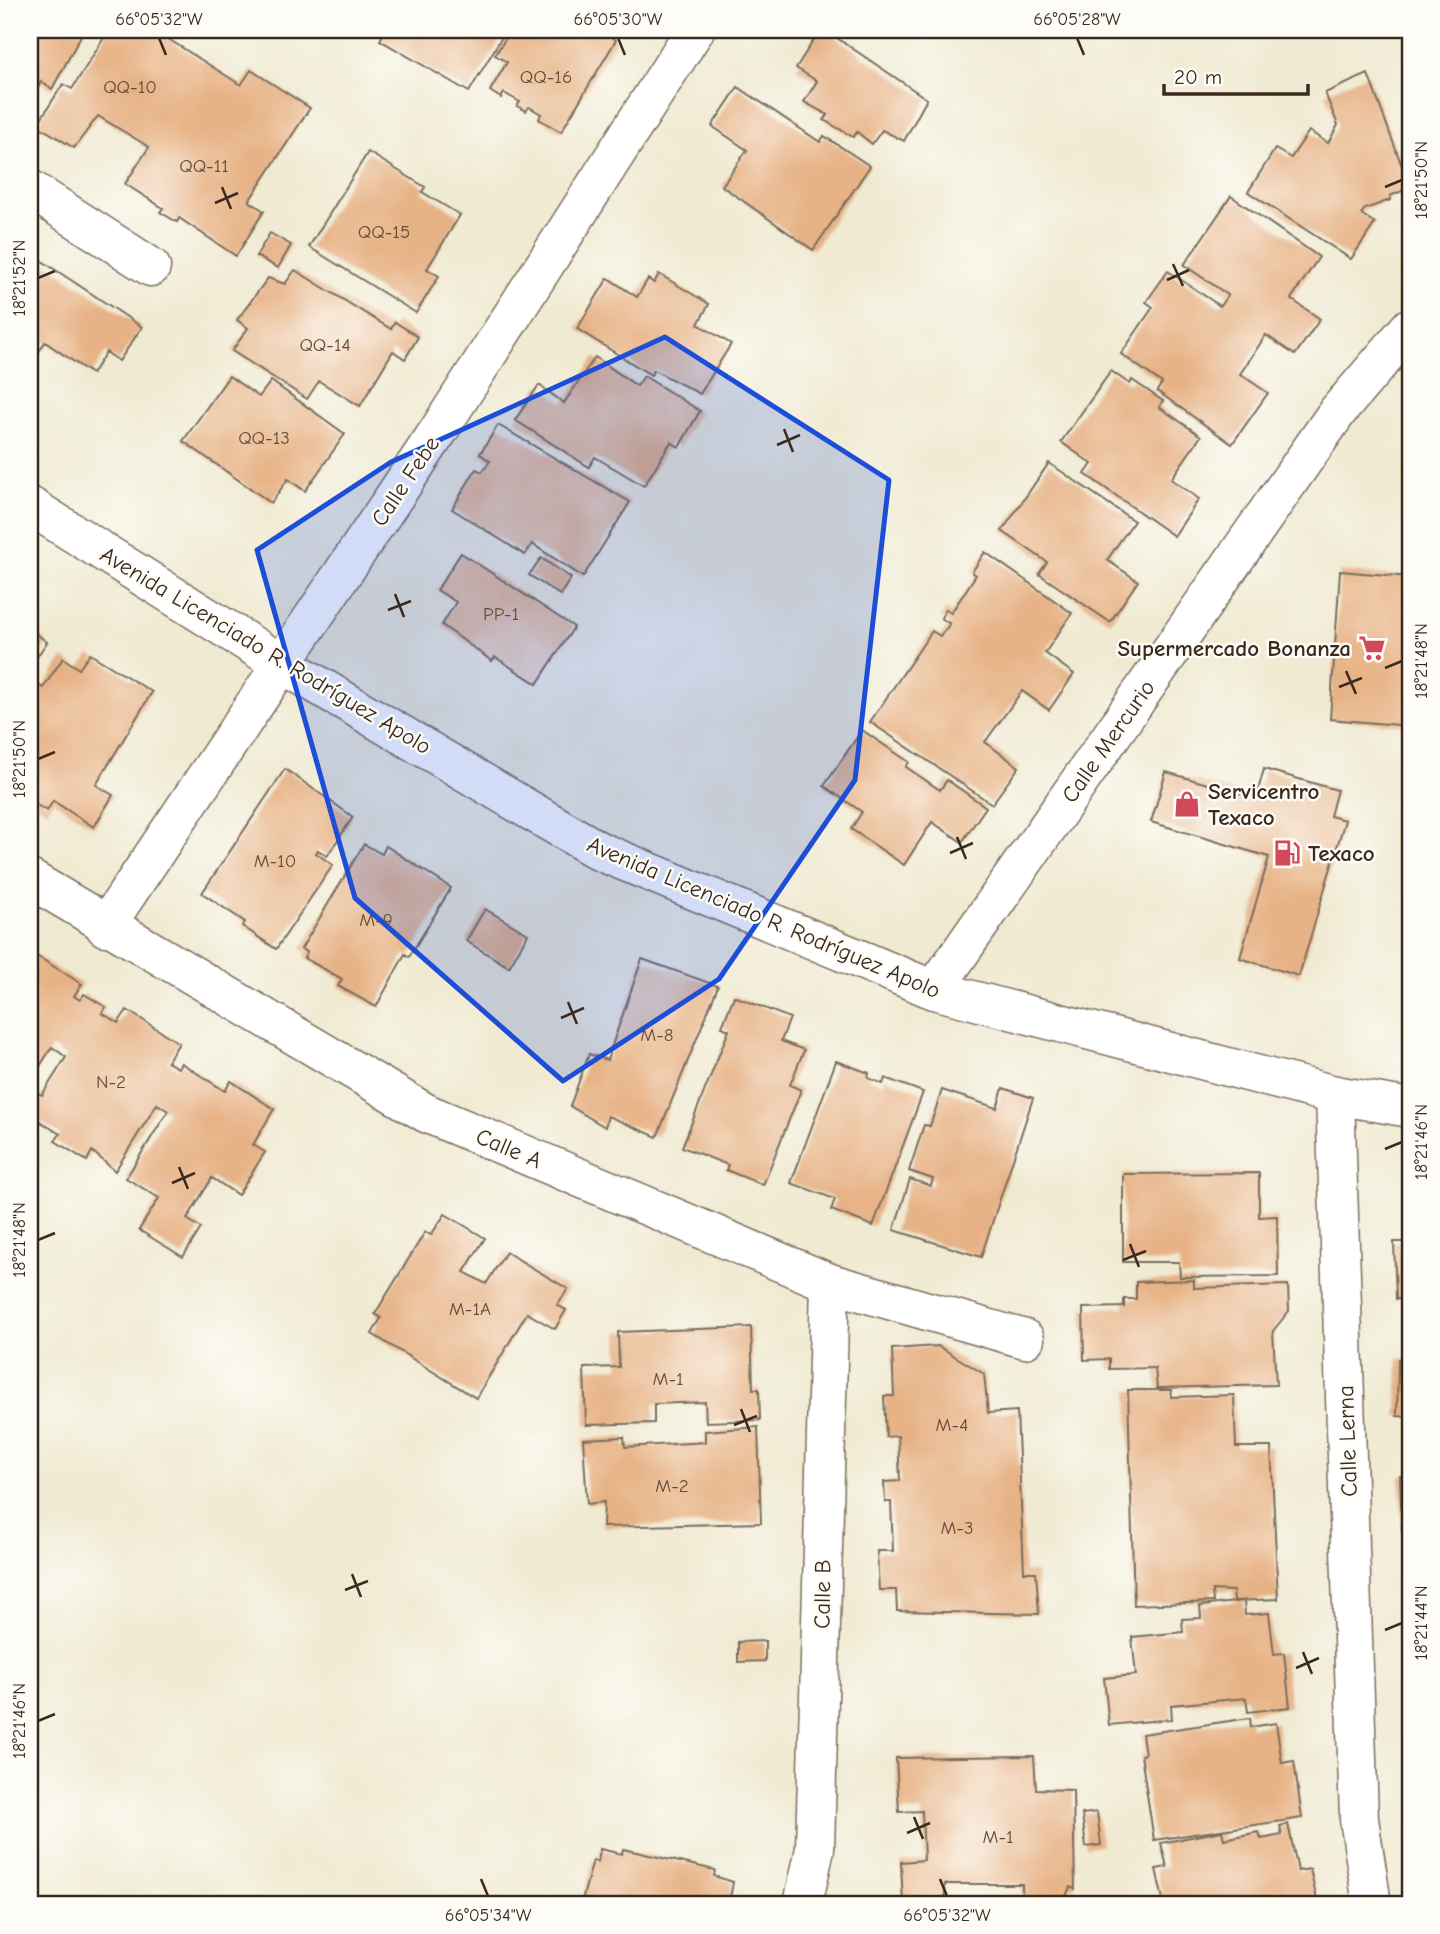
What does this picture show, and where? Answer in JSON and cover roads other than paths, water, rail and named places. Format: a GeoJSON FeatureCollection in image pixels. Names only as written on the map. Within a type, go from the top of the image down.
{"type":"FeatureCollection","features":[{"type":"Feature","properties":{"kind":"street","name":"Calle Febe"},"geometry":{"type":"LineString","coordinates":[[106,927],[439,430],[695,30]]}},
{"type":"Feature","properties":{"kind":"street"},"geometry":{"type":"LineString","coordinates":[[30,189],[151,267]]}},
{"type":"Feature","properties":{"kind":"street","name":"Calle Mercurio"},"geometry":{"type":"LineString","coordinates":[[934,990],[1338,411],[1410,327]]}},
{"type":"Feature","properties":{"kind":"street","name":"Avenida Licenciado R. Rodríguez Apolo"},"geometry":{"type":"LineString","coordinates":[[30,506],[282,664],[599,850],[934,990],[1335,1095],[1410,1108]]}},
{"type":"Feature","properties":{"kind":"street","name":"Calle A"},"geometry":{"type":"LineString","coordinates":[[30,879],[106,927],[426,1114],[830,1283],[1025,1339]]}},
{"type":"Feature","properties":{"kind":"street","name":"Calle Lerna"},"geometry":{"type":"LineString","coordinates":[[1335,1095],[1359,1819],[1372,1904]]}},
{"type":"Feature","properties":{"kind":"street","name":"Calle B"},"geometry":{"type":"LineString","coordinates":[[803,1904],[815,1849],[830,1283]]}},
{"type":"Feature","properties":{"kind":"place","name":"Supermercado Bonanza"},"geometry":{"type":"Point","coordinates":[1372,648]}},
{"type":"Feature","properties":{"kind":"place","name":"Servicentro Texaco"},"geometry":{"type":"Point","coordinates":[1187,804]}},
{"type":"Feature","properties":{"kind":"place","name":"Texaco"},"geometry":{"type":"Point","coordinates":[1287,853]}}]}
